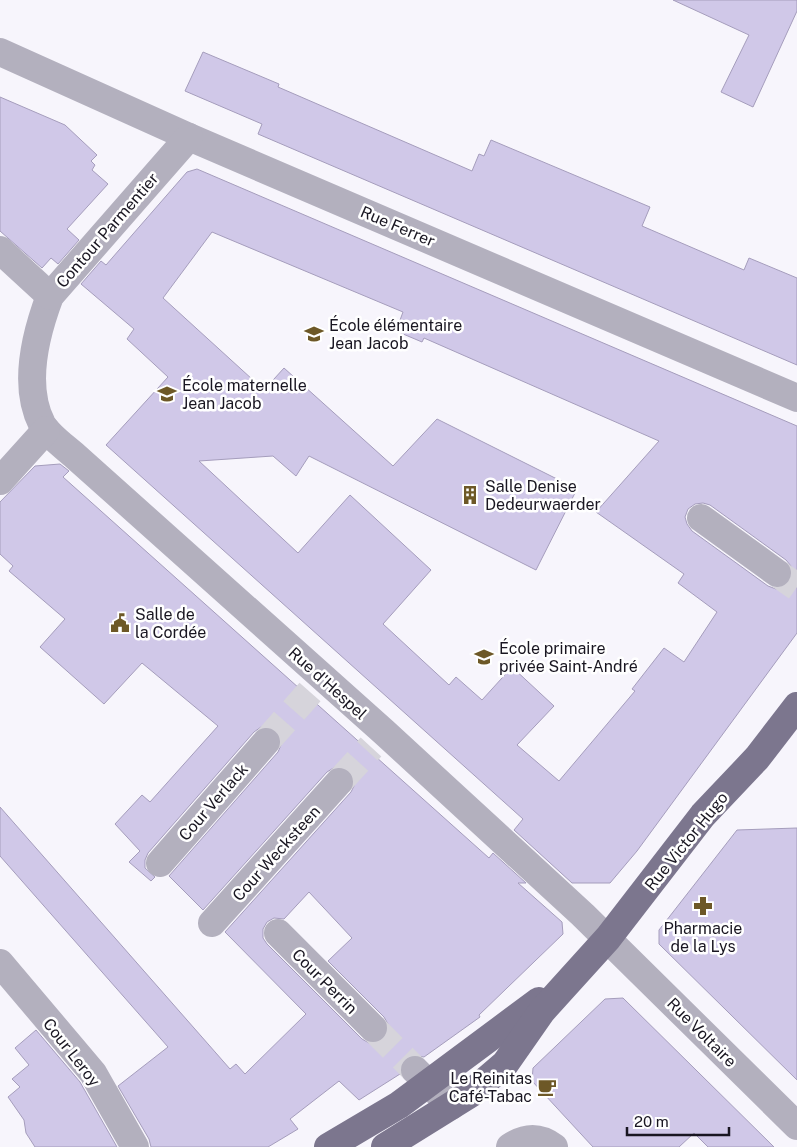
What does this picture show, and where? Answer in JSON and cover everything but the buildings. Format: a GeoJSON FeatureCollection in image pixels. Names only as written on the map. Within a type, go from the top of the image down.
{"type":"FeatureCollection","features":[{"type":"Feature","properties":{"kind":"main road","name":"Rue Victor Hugo"},"geometry":{"type":"LineString","coordinates":[[385,1147],[486,1082],[505,1064],[542,1011],[608,938],[703,815],[756,758],[797,706]]}},
{"type":"Feature","properties":{"kind":"main road","name":"Rue Victor Hugo"},"geometry":{"type":"LineString","coordinates":[[344,1143],[380,1118],[422,1077],[574,974]]}},
{"type":"Feature","properties":{"kind":"street","name":"Rue Ferrer"},"geometry":{"type":"LineString","coordinates":[[0,52],[189,137],[797,398]]}},
{"type":"Feature","properties":{"kind":"street","name":"Contour Parmentier"},"geometry":{"type":"LineString","coordinates":[[0,250],[50,296],[189,137]]}},
{"type":"Feature","properties":{"kind":"street"},"geometry":{"type":"LineString","coordinates":[[0,481],[46,430],[38,410],[33,381],[36,345],[50,296]]}},
{"type":"Feature","properties":{"kind":"street","name":"Rue d'Hespel"},"geometry":{"type":"LineString","coordinates":[[46,430],[317,685],[608,938]]}},
{"type":"Feature","properties":{"kind":"street"},"geometry":{"type":"LineString","coordinates":[[701,518],[778,573]]}},
{"type":"Feature","properties":{"kind":"street","name":"Cour Verlack"},"geometry":{"type":"LineString","coordinates":[[160,863],[266,742]]}},
{"type":"Feature","properties":{"kind":"street","name":"Cour Wecksteen"},"geometry":{"type":"LineString","coordinates":[[212,923],[339,782]]}},
{"type":"Feature","properties":{"kind":"street","name":"Cour Perrin"},"geometry":{"type":"LineString","coordinates":[[278,933],[373,1028]]}},
{"type":"Feature","properties":{"kind":"street","name":"Rue Voltaire"},"geometry":{"type":"LineString","coordinates":[[608,938],[797,1126]]}},
{"type":"Feature","properties":{"kind":"street","name":"Cour Leroy"},"geometry":{"type":"LineString","coordinates":[[0,963],[92,1073],[135,1147]]}},
{"type":"Feature","properties":{"kind":"street"},"geometry":{"type":"LineString","coordinates":[[422,1077],[451,1106]]}},
{"type":"Feature","properties":{"kind":"street"},"geometry":{"type":"LineString","coordinates":[[510,1147],[528,1138],[538,1139],[554,1147]]}},
{"type":"Feature","properties":{"kind":"tunnel"},"geometry":{"type":"LineString","coordinates":[[777,573],[797,587]]}},
{"type":"Feature","properties":{"kind":"tunnel"},"geometry":{"type":"LineString","coordinates":[[266,742],[310,692]]}},
{"type":"Feature","properties":{"kind":"tunnel"},"geometry":{"type":"LineString","coordinates":[[339,782],[371,747]]}},
{"type":"Feature","properties":{"kind":"tunnel"},"geometry":{"type":"LineString","coordinates":[[373,1028],[415,1070]]}},
{"type":"Feature","properties":{"kind":"place","name":"École élémentaire Jean Jacob"},"geometry":{"type":"Point","coordinates":[314,334]}},
{"type":"Feature","properties":{"kind":"place","name":"École maternelle Jean Jacob"},"geometry":{"type":"Point","coordinates":[167,394]}},
{"type":"Feature","properties":{"kind":"place","name":"Salle Denise Dedeurwaerder"},"geometry":{"type":"Point","coordinates":[470,495]}},
{"type":"Feature","properties":{"kind":"place","name":"Salle de la Cordée"},"geometry":{"type":"Point","coordinates":[120,623]}},
{"type":"Feature","properties":{"kind":"place","name":"École primaire privée Saint-André"},"geometry":{"type":"Point","coordinates":[484,657]}},
{"type":"Feature","properties":{"kind":"place","name":"Pharmacie de la Lys"},"geometry":{"type":"Point","coordinates":[703,906]}},
{"type":"Feature","properties":{"kind":"place","name":"Le Reinitas Café-Tabac"},"geometry":{"type":"Point","coordinates":[547,1087]}}]}
